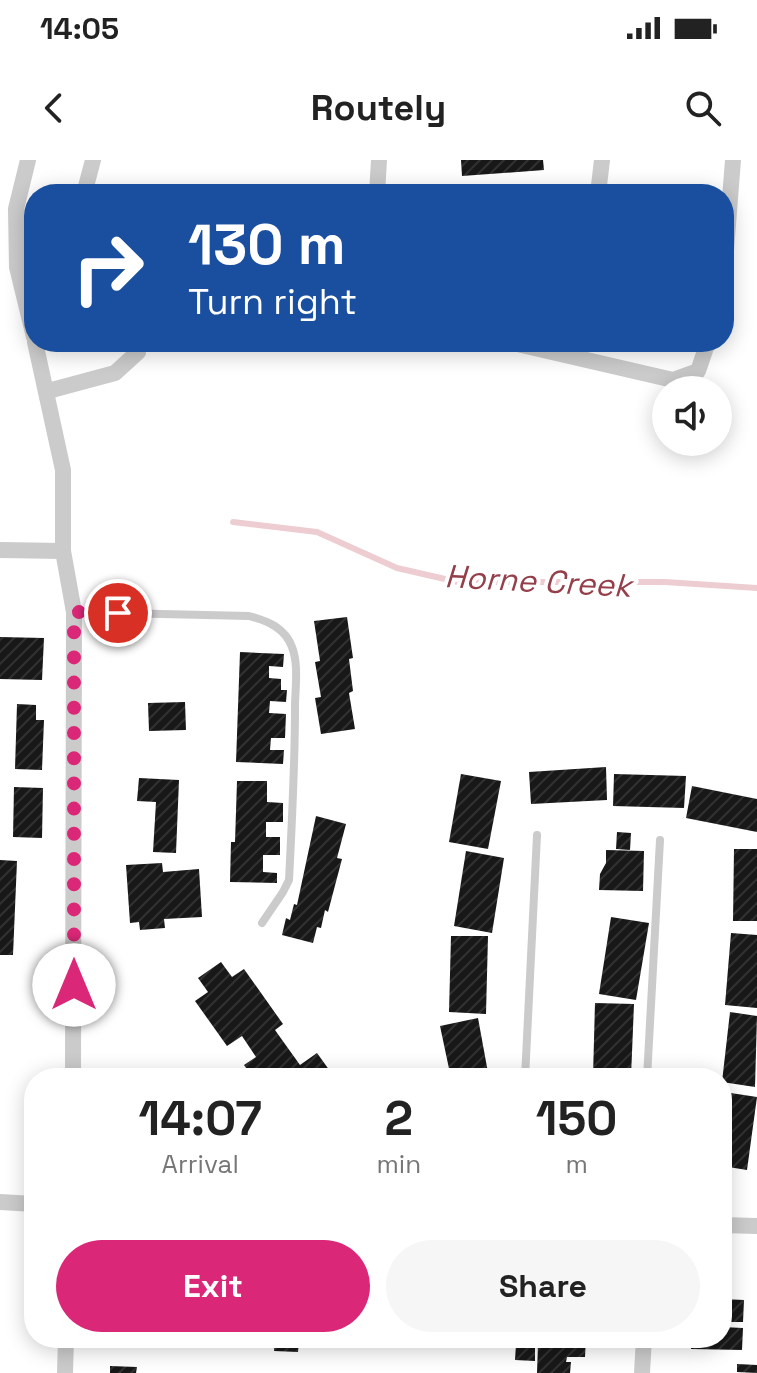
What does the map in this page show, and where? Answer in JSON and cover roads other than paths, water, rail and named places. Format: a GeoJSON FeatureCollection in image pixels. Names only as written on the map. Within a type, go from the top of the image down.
{"type":"FeatureCollection","features":[{"type":"Feature","properties":{"kind":"street"},"geometry":{"type":"LineString","coordinates":[[24,295],[17,267],[16,209],[28,160]]}},
{"type":"Feature","properties":{"kind":"street"},"geometry":{"type":"LineString","coordinates":[[87,184],[93,160]]}},
{"type":"Feature","properties":{"kind":"street"},"geometry":{"type":"LineString","coordinates":[[378,184],[379,160]]}},
{"type":"Feature","properties":{"kind":"street"},"geometry":{"type":"LineString","coordinates":[[599,184],[602,160]]}},
{"type":"Feature","properties":{"kind":"street"},"geometry":{"type":"LineString","coordinates":[[731,184],[733,160]]}},
{"type":"Feature","properties":{"kind":"street"},"geometry":{"type":"LineString","coordinates":[[38,352],[63,470],[63,551],[74,612],[73,1068]]}},
{"type":"Feature","properties":{"kind":"street"},"geometry":{"type":"LineString","coordinates":[[48,391],[115,373],[138,352]]}},
{"type":"Feature","properties":{"kind":"street"},"geometry":{"type":"LineString","coordinates":[[582,352],[673,380],[698,371],[705,352]]}},
{"type":"Feature","properties":{"kind":"street"},"geometry":{"type":"LineString","coordinates":[[0,550],[63,551]]}},
{"type":"Feature","properties":{"kind":"street"},"geometry":{"type":"LineString","coordinates":[[0,1202],[24,1203]]}},
{"type":"Feature","properties":{"kind":"street"},"geometry":{"type":"LineString","coordinates":[[732,1225],[757,1226]]}},
{"type":"Feature","properties":{"kind":"street"},"geometry":{"type":"LineString","coordinates":[[65,1373],[66,1348]]}},
{"type":"Feature","properties":{"kind":"street"},"geometry":{"type":"LineString","coordinates":[[642,1373],[643,1348]]}},
{"type":"Feature","properties":{"kind":"lane"},"geometry":{"type":"LineString","coordinates":[[74,612],[249,616],[265,620],[282,630],[292,646],[295,660],[295,743],[289,880],[262,923]]}},
{"type":"Feature","properties":{"kind":"lane"},"geometry":{"type":"LineString","coordinates":[[525,1068],[537,835]]}},
{"type":"Feature","properties":{"kind":"lane"},"geometry":{"type":"LineString","coordinates":[[648,1068],[660,840]]}},
{"type":"Feature","properties":{"kind":"waterway","name":"Horne Creek"},"geometry":{"type":"LineString","coordinates":[[233,522],[317,532],[397,568],[458,582],[665,582],[757,588]]}}]}
